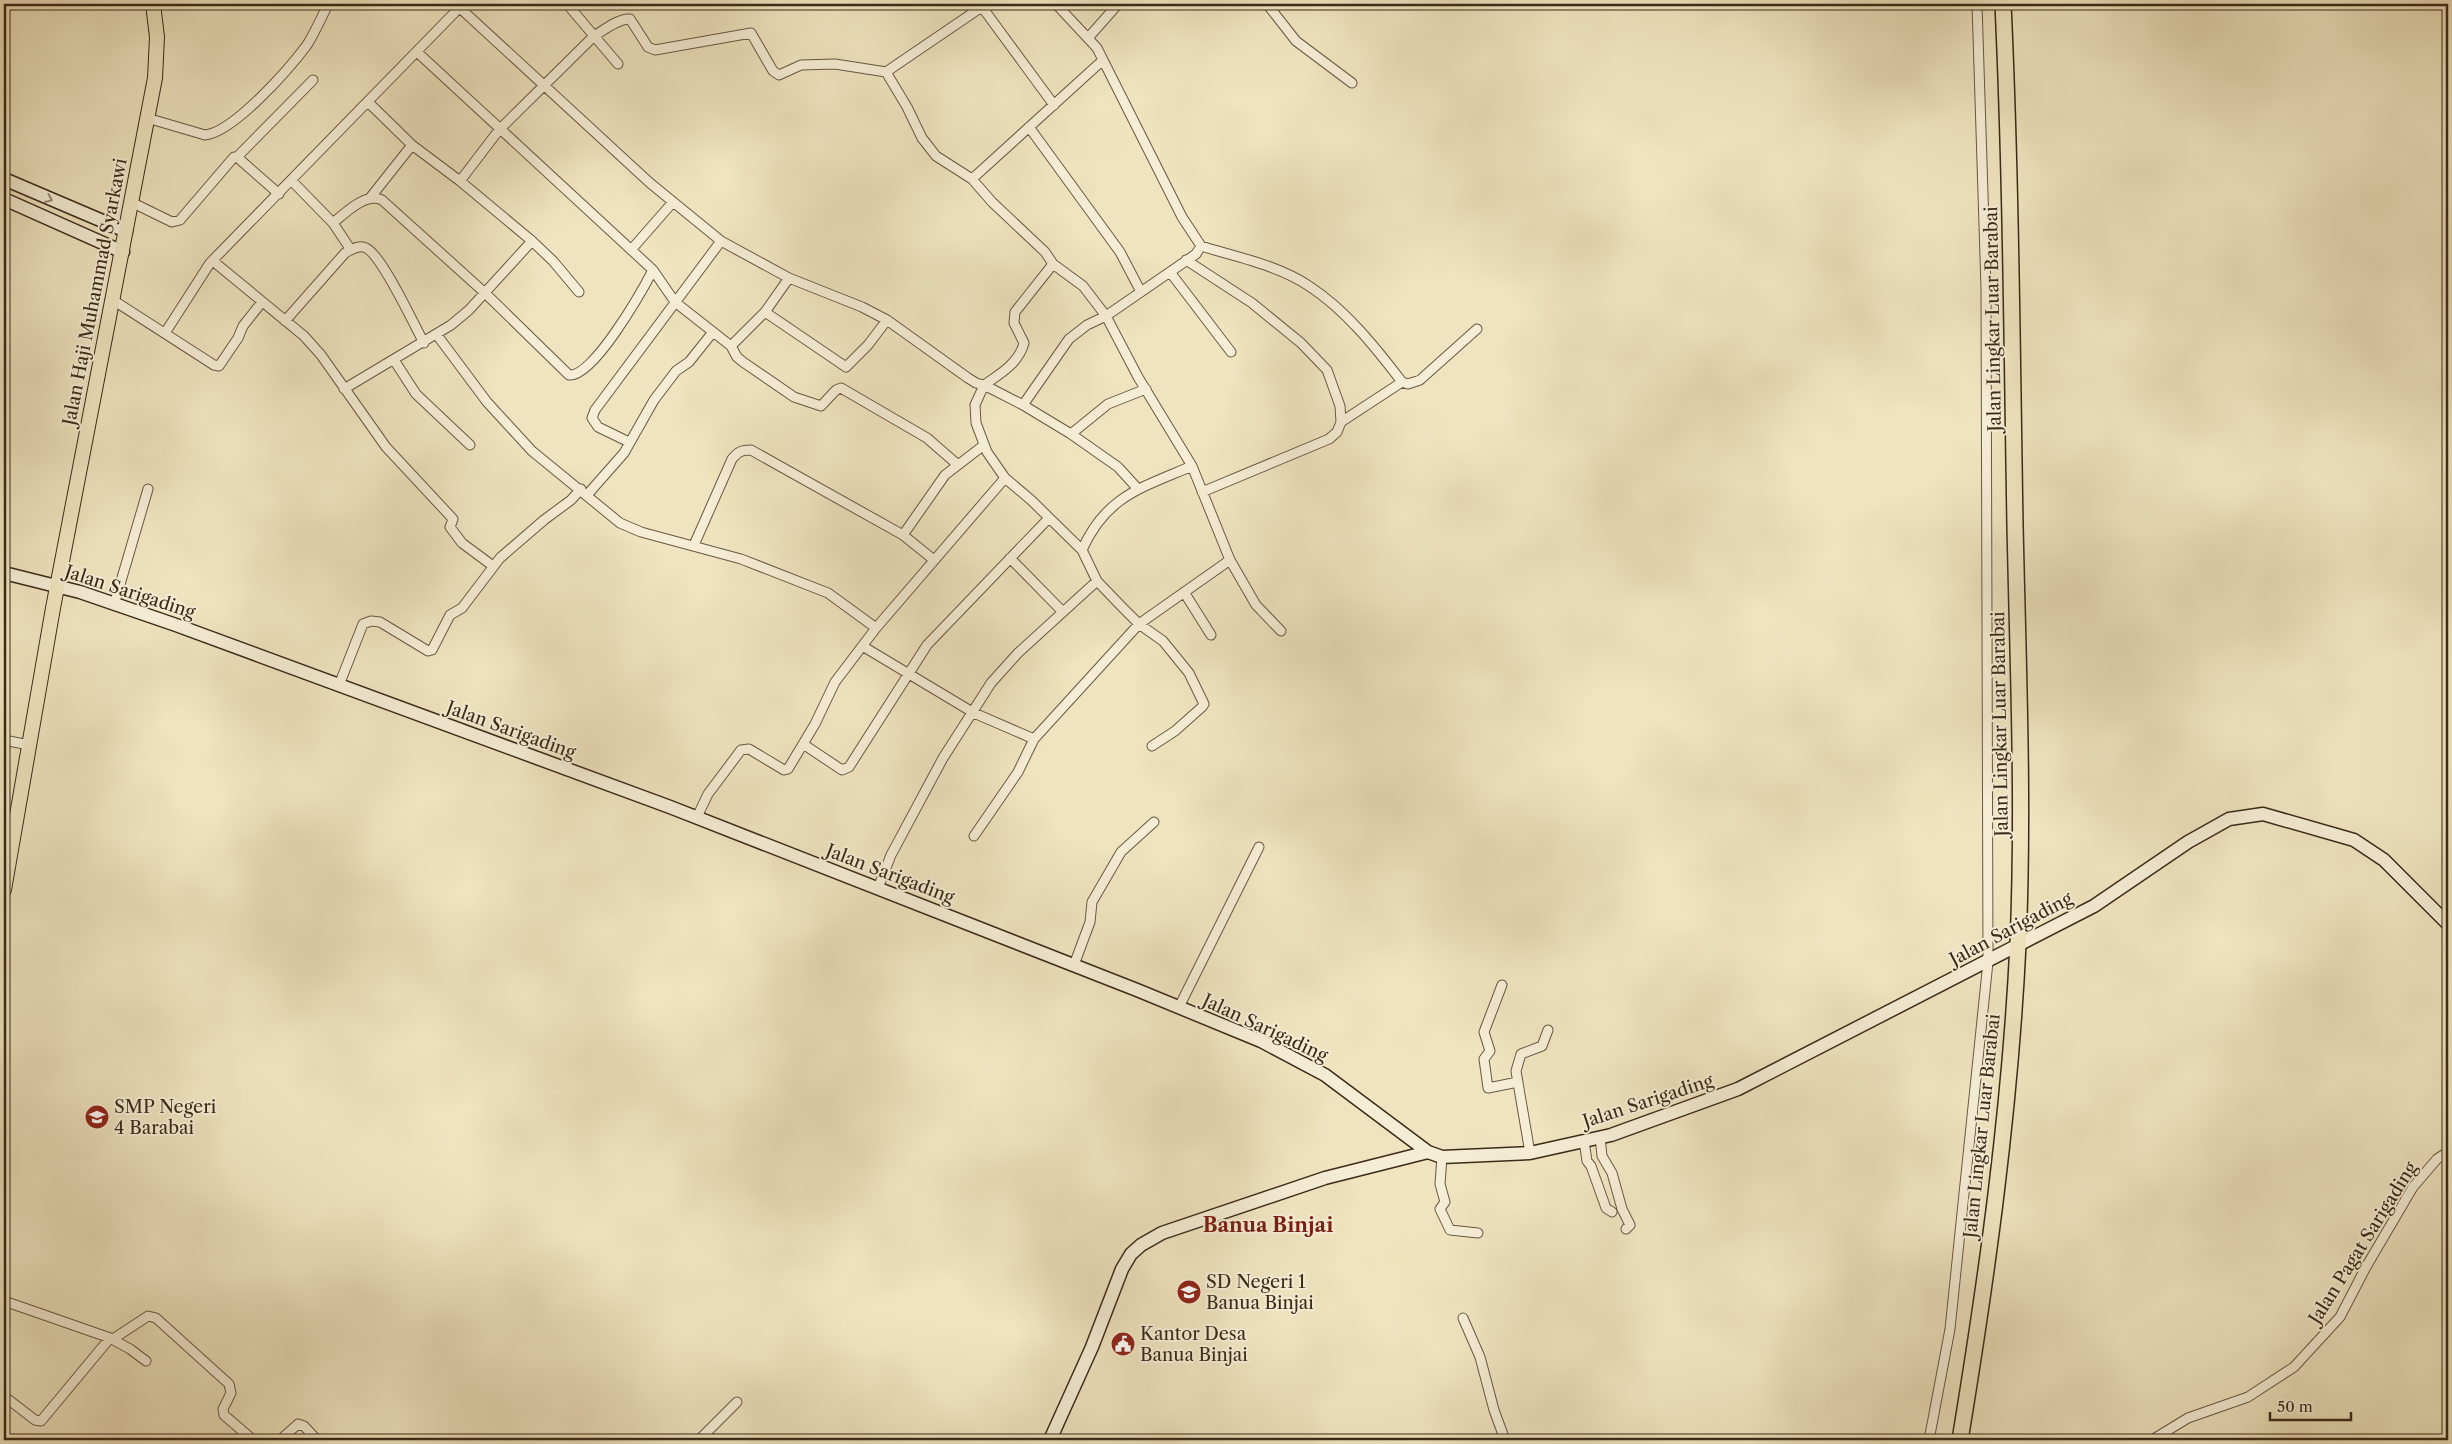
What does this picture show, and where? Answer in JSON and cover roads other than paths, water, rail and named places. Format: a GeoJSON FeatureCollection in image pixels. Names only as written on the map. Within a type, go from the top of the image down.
{"type":"FeatureCollection","features":[{"type":"Feature","properties":{"kind":"highway","name":"Jalan Lingkar Luar Barabai"},"geometry":{"type":"LineString","coordinates":[[1960,1440],[1979,1328],[2000,1167],[2018,946],[2020,831],[2018,690],[2011,286],[2003,4]]}},
{"type":"Feature","properties":{"kind":"main road","name":"Jalan Haji Muhammad Syarkawi"},"geometry":{"type":"LineString","coordinates":[[4,890],[5,874],[57,586],[123,252],[154,78],[157,37],[153,4]]}},
{"type":"Feature","properties":{"kind":"street"},"geometry":{"type":"LineString","coordinates":[[147,118],[205,136],[215,134],[229,126],[282,75],[307,44],[328,4]]}},
{"type":"Feature","properties":{"kind":"street"},"geometry":{"type":"LineString","coordinates":[[567,4],[618,64]]}},
{"type":"Feature","properties":{"kind":"street"},"geometry":{"type":"LineString","coordinates":[[1056,4],[1097,48],[1178,209],[1201,246],[1275,269],[1309,285],[1350,320],[1402,382],[1408,384],[1420,380],[1477,329]]}},
{"type":"Feature","properties":{"kind":"street"},"geometry":{"type":"LineString","coordinates":[[1088,38],[1118,4]]}},
{"type":"Feature","properties":{"kind":"street"},"geometry":{"type":"LineString","coordinates":[[1267,4],[1296,41],[1352,83]]}},
{"type":"Feature","properties":{"kind":"street"},"geometry":{"type":"LineString","coordinates":[[1929,1440],[1950,1329],[1988,962],[1986,298],[1977,4]]}},
{"type":"Feature","properties":{"kind":"street"},"geometry":{"type":"LineString","coordinates":[[460,181],[499,130],[543,86],[594,36],[624,19],[633,21],[648,47],[655,50],[751,33],[773,71],[780,75],[801,65],[834,64],[886,72],[984,5],[1054,105]]}},
{"type":"Feature","properties":{"kind":"street"},"geometry":{"type":"LineString","coordinates":[[165,333],[213,261],[462,6],[543,86],[610,147],[721,241],[789,278],[862,307],[887,320],[976,383],[984,384],[1071,434],[1118,466],[1138,489]]}},
{"type":"Feature","properties":{"kind":"street"},"geometry":{"type":"LineString","coordinates":[[417,52],[499,130],[653,270],[675,302],[731,346],[737,357],[743,362],[794,397],[821,406],[836,390],[841,388],[927,438],[958,465]]}},
{"type":"Feature","properties":{"kind":"street"},"geometry":{"type":"LineString","coordinates":[[972,179],[1103,60]]}},
{"type":"Feature","properties":{"kind":"street"},"geometry":{"type":"LineString","coordinates":[[886,72],[928,147],[936,156],[972,179],[1005,215],[1046,252],[1053,264],[1082,286],[1106,316],[1192,466],[1230,560],[1256,605],[1281,631]]}},
{"type":"Feature","properties":{"kind":"street"},"geometry":{"type":"LineString","coordinates":[[131,202],[172,222],[180,220],[234,157],[238,158],[313,80]]}},
{"type":"Feature","properties":{"kind":"street"},"geometry":{"type":"LineString","coordinates":[[368,102],[412,145],[460,181],[532,241],[553,261],[580,292]]}},
{"type":"Feature","properties":{"kind":"street"},"geometry":{"type":"LineString","coordinates":[[1029,127],[1120,252],[1141,292]]}},
{"type":"Feature","properties":{"kind":"street"},"geometry":{"type":"LineString","coordinates":[[333,223],[370,198],[412,145]]}},
{"type":"Feature","properties":{"kind":"street"},"geometry":{"type":"LineString","coordinates":[[238,158],[278,194]]}},
{"type":"Feature","properties":{"kind":"street"},"geometry":{"type":"LineString","coordinates":[[4,179],[126,231]]}},
{"type":"Feature","properties":{"kind":"street"},"geometry":{"type":"LineString","coordinates":[[291,180],[333,223],[351,250]]}},
{"type":"Feature","properties":{"kind":"street"},"geometry":{"type":"LineString","coordinates":[[370,198],[376,197],[382,200],[485,293],[572,376],[583,370],[597,355],[632,307],[653,270]]}},
{"type":"Feature","properties":{"kind":"street"},"geometry":{"type":"LineString","coordinates":[[4,199],[123,252]]}},
{"type":"Feature","properties":{"kind":"street"},"geometry":{"type":"LineString","coordinates":[[631,250],[673,202]]}},
{"type":"Feature","properties":{"kind":"street"},"geometry":{"type":"LineString","coordinates":[[344,389],[437,335],[469,310],[532,241]]}},
{"type":"Feature","properties":{"kind":"street"},"geometry":{"type":"LineString","coordinates":[[629,442],[598,427],[592,418],[600,402],[721,241]]}},
{"type":"Feature","properties":{"kind":"street"},"geometry":{"type":"LineString","coordinates":[[1023,405],[1069,339],[1196,254],[1201,246]]}},
{"type":"Feature","properties":{"kind":"street"},"geometry":{"type":"LineString","coordinates":[[285,321],[345,253],[363,247],[378,259],[424,343]]}},
{"type":"Feature","properties":{"kind":"street"},"geometry":{"type":"LineString","coordinates":[[1186,260],[1252,303],[1301,343],[1327,370],[1340,406],[1341,422],[1337,432],[1329,439],[1202,492]]}},
{"type":"Feature","properties":{"kind":"street"},"geometry":{"type":"LineString","coordinates":[[213,261],[304,336],[321,355],[386,447],[453,519],[450,527],[462,543],[493,566]]}},
{"type":"Feature","properties":{"kind":"street"},"geometry":{"type":"LineString","coordinates":[[1053,264],[1015,312],[1014,323],[1024,343],[1020,352],[1007,369],[984,384],[978,395],[974,411],[976,423],[984,445],[1005,478],[1082,550],[1097,581],[1139,624],[1164,641],[1189,673],[1204,704],[1175,731],[1152,746]]}},
{"type":"Feature","properties":{"kind":"street"},"geometry":{"type":"LineString","coordinates":[[1170,272],[1231,352]]}},
{"type":"Feature","properties":{"kind":"street"},"geometry":{"type":"LineString","coordinates":[[731,346],[765,312],[789,278]]}},
{"type":"Feature","properties":{"kind":"street"},"geometry":{"type":"LineString","coordinates":[[113,300],[214,365],[219,366],[238,338],[243,326],[262,302]]}},
{"type":"Feature","properties":{"kind":"street"},"geometry":{"type":"LineString","coordinates":[[765,312],[846,367],[868,346],[887,320]]}},
{"type":"Feature","properties":{"kind":"street"},"geometry":{"type":"LineString","coordinates":[[339,686],[363,624],[371,621],[380,622],[430,650],[450,615],[462,608],[493,566],[516,543],[584,492],[624,453],[654,400],[676,371],[689,362],[713,332]]}},
{"type":"Feature","properties":{"kind":"street"},"geometry":{"type":"LineString","coordinates":[[437,335],[487,402],[532,451],[620,523],[641,532],[742,559],[828,593],[876,628]]}},
{"type":"Feature","properties":{"kind":"street"},"geometry":{"type":"LineString","coordinates":[[394,360],[416,394],[470,445]]}},
{"type":"Feature","properties":{"kind":"street"},"geometry":{"type":"LineString","coordinates":[[1341,422],[1402,382]]}},
{"type":"Feature","properties":{"kind":"street"},"geometry":{"type":"LineString","coordinates":[[1071,434],[1108,404],[1146,388]]}},
{"type":"Feature","properties":{"kind":"street"},"geometry":{"type":"LineString","coordinates":[[904,536],[945,475],[984,445]]}},
{"type":"Feature","properties":{"kind":"street"},"geometry":{"type":"LineString","coordinates":[[694,545],[732,459],[738,452],[751,450],[904,536],[934,560]]}},
{"type":"Feature","properties":{"kind":"street"},"geometry":{"type":"LineString","coordinates":[[1082,550],[1090,533],[1111,506],[1138,489],[1192,466]]}},
{"type":"Feature","properties":{"kind":"street"},"geometry":{"type":"LineString","coordinates":[[697,817],[708,794],[741,750],[749,749],[784,770],[790,766],[835,682],[876,628],[1005,478]]}},
{"type":"Feature","properties":{"kind":"street"},"geometry":{"type":"LineString","coordinates":[[114,605],[148,489]]}},
{"type":"Feature","properties":{"kind":"street"},"geometry":{"type":"LineString","coordinates":[[803,744],[846,770],[927,645],[1049,518]]}},
{"type":"Feature","properties":{"kind":"street"},"geometry":{"type":"LineString","coordinates":[[1010,558],[1063,612]]}},
{"type":"Feature","properties":{"kind":"street"},"geometry":{"type":"LineString","coordinates":[[974,836],[1018,772],[1034,739],[1139,624],[1230,560]]}},
{"type":"Feature","properties":{"kind":"street","name":"Jalan Sarigading"},"geometry":{"type":"LineString","coordinates":[[4,573],[57,586],[176,625],[697,817],[1179,1007],[1260,1041],[1325,1075],[1428,1152],[1442,1157],[1530,1153],[1584,1141],[1738,1089],[2094,906],[2188,842],[2229,819],[2263,814],[2354,840],[2370,849],[2413,887],[2448,924]]}},
{"type":"Feature","properties":{"kind":"street"},"geometry":{"type":"LineString","coordinates":[[878,888],[891,856],[943,758],[974,713],[991,683],[1018,653],[1097,581]]}},
{"type":"Feature","properties":{"kind":"street"},"geometry":{"type":"LineString","coordinates":[[1184,592],[1211,635]]}},
{"type":"Feature","properties":{"kind":"street"},"geometry":{"type":"LineString","coordinates":[[864,646],[974,713],[1034,739]]}},
{"type":"Feature","properties":{"kind":"street"},"geometry":{"type":"LineString","coordinates":[[4,740],[29,745]]}},
{"type":"Feature","properties":{"kind":"street"},"geometry":{"type":"LineString","coordinates":[[1074,965],[1090,922],[1092,902],[1121,852],[1154,822]]}},
{"type":"Feature","properties":{"kind":"street"},"geometry":{"type":"LineString","coordinates":[[1179,1007],[1258,847]]}},
{"type":"Feature","properties":{"kind":"street"},"geometry":{"type":"LineString","coordinates":[[1502,985],[1484,1032],[1490,1051],[1484,1059],[1488,1088],[1518,1082]]}},
{"type":"Feature","properties":{"kind":"street"},"geometry":{"type":"LineString","coordinates":[[1530,1153],[1516,1070],[1521,1054],[1542,1046],[1548,1030]]}},
{"type":"Feature","properties":{"kind":"street"},"geometry":{"type":"LineString","coordinates":[[1600,1137],[1602,1156],[1612,1173],[1622,1209],[1630,1225],[1626,1229]]}},
{"type":"Feature","properties":{"kind":"street"},"geometry":{"type":"LineString","coordinates":[[1584,1141],[1586,1161],[1591,1166],[1606,1208],[1612,1212]]}},
{"type":"Feature","properties":{"kind":"street"},"geometry":{"type":"LineString","coordinates":[[1050,1440],[1092,1347],[1122,1269],[1131,1254],[1141,1245],[1162,1233],[1324,1178],[1428,1152]]}},
{"type":"Feature","properties":{"kind":"street","name":"Jalan Pagat Sarigading"},"geometry":{"type":"LineString","coordinates":[[2152,1440],[2188,1418],[2248,1397],[2294,1368],[2340,1317],[2413,1187],[2437,1158],[2448,1152]]}},
{"type":"Feature","properties":{"kind":"street"},"geometry":{"type":"LineString","coordinates":[[1442,1157],[1440,1184],[1445,1202],[1440,1209],[1443,1216],[1450,1230],[1478,1233]]}},
{"type":"Feature","properties":{"kind":"street"},"geometry":{"type":"LineString","coordinates":[[4,1301],[110,1338],[146,1361]]}},
{"type":"Feature","properties":{"kind":"street"},"geometry":{"type":"LineString","coordinates":[[110,1338],[117,1338],[148,1316],[156,1318],[229,1384],[231,1393],[223,1409],[224,1415],[253,1440]]}},
{"type":"Feature","properties":{"kind":"street"},"geometry":{"type":"LineString","coordinates":[[1463,1318],[1480,1356],[1494,1410],[1505,1440]]}},
{"type":"Feature","properties":{"kind":"street"},"geometry":{"type":"LineString","coordinates":[[9,1400],[40,1422],[110,1338]]}},
{"type":"Feature","properties":{"kind":"street"},"geometry":{"type":"LineString","coordinates":[[700,1440],[737,1402]]}},
{"type":"Feature","properties":{"kind":"street"},"geometry":{"type":"LineString","coordinates":[[280,1440],[298,1424],[304,1426],[317,1440]]}},
{"type":"Feature","properties":{"kind":"place","name":"SMP Negeri 4 Barabai"},"geometry":{"type":"Point","coordinates":[97,1117]}},
{"type":"Feature","properties":{"kind":"place","name":"SD Negeri 1 Banua Binjai"},"geometry":{"type":"Point","coordinates":[1189,1292]}},
{"type":"Feature","properties":{"kind":"place","name":"Kantor Desa Banua Binjai"},"geometry":{"type":"Point","coordinates":[1123,1344]}},
{"type":"Feature","properties":{"kind":"district","name":"Banua Binjai"},"geometry":{"type":"Point","coordinates":[1268,1225]}}]}
